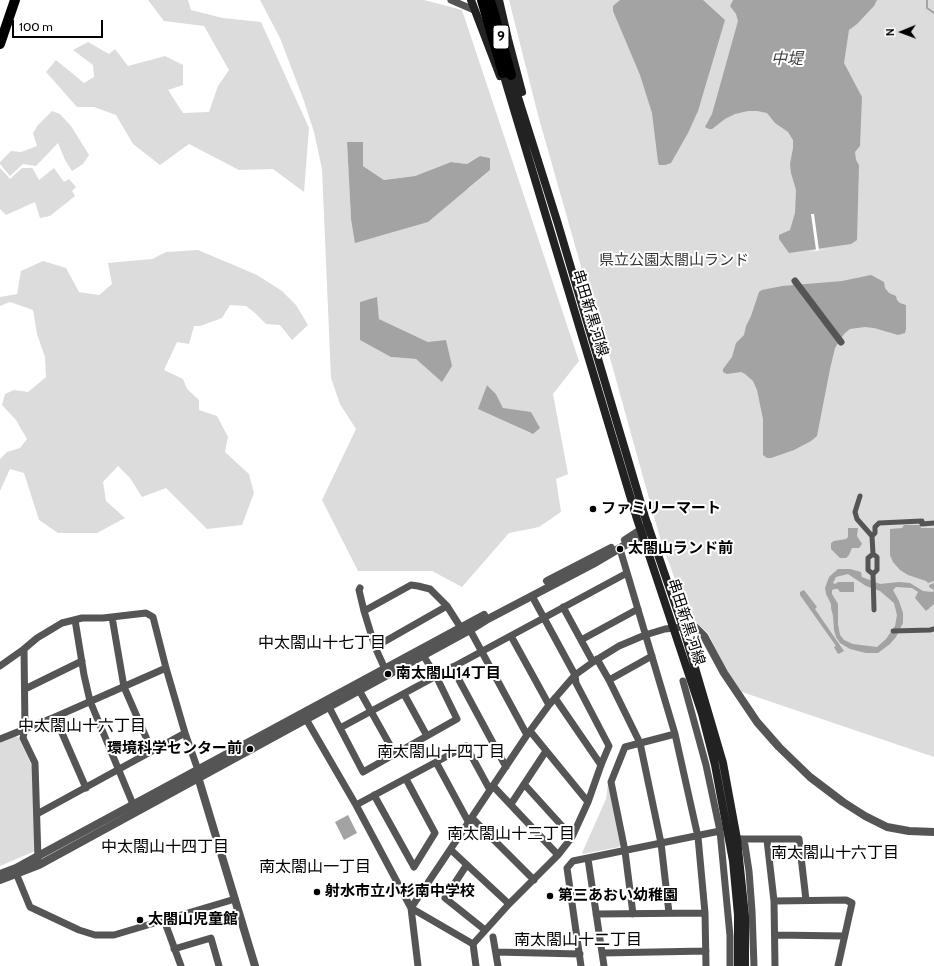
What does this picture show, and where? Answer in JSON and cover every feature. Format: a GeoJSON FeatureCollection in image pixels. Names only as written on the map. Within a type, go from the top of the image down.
{"type":"FeatureCollection","features":[{"type":"Feature","properties":{"kind":"main road"},"geometry":{"type":"LineString","coordinates":[[0,44],[15,0]]}},
{"type":"Feature","properties":{"kind":"main road","name":"串田新黒河線"},"geometry":{"type":"LineString","coordinates":[[471,0],[520,133],[645,530],[683,628],[723,763],[740,839],[745,916],[745,966]]}},
{"type":"Feature","properties":{"kind":"main road","name":"9"},"geometry":{"type":"LineString","coordinates":[[482,0],[507,74]]}},
{"type":"Feature","properties":{"kind":"main road","name":"9"},"geometry":{"type":"LineString","coordinates":[[490,0],[507,74]]}},
{"type":"Feature","properties":{"kind":"main road","name":"串田新黒河線"},"geometry":{"type":"LineString","coordinates":[[500,0],[508,39],[558,224],[673,628],[702,714],[715,765],[733,861],[738,915],[738,966]]}},
{"type":"Feature","properties":{"kind":"main road","name":"串田新黒河線"},"geometry":{"type":"LineString","coordinates":[[507,74],[520,133]]}},
{"type":"Feature","properties":{"kind":"main road","name":"串田新黒河線"},"geometry":{"type":"LineString","coordinates":[[507,74],[558,224]]}},
{"type":"Feature","properties":{"kind":"street"},"geometry":{"type":"LineString","coordinates":[[451,0],[474,10]]}},
{"type":"Feature","properties":{"kind":"street"},"geometry":{"type":"LineString","coordinates":[[795,280],[841,342]]}},
{"type":"Feature","properties":{"kind":"street"},"geometry":{"type":"LineString","coordinates":[[860,496],[855,512],[857,519],[872,536]]}},
{"type":"Feature","properties":{"kind":"street"},"geometry":{"type":"LineString","coordinates":[[874,610],[873,574],[877,570],[877,557],[873,554],[872,536],[875,533],[875,526],[879,523],[891,522],[922,521],[922,524],[934,523]]}},
{"type":"Feature","properties":{"kind":"street"},"geometry":{"type":"LineString","coordinates":[[0,880],[16,873],[198,774],[461,628],[620,549],[645,530]]}},
{"type":"Feature","properties":{"kind":"street"},"geometry":{"type":"LineString","coordinates":[[198,774],[306,719],[470,630],[532,596],[550,583],[618,544],[645,530]]}},
{"type":"Feature","properties":{"kind":"street"},"geometry":{"type":"LineString","coordinates":[[620,549],[675,734],[698,837],[705,913],[706,966]]}},
{"type":"Feature","properties":{"kind":"street"},"geometry":{"type":"LineString","coordinates":[[873,554],[868,558],[868,570],[873,574]]}},
{"type":"Feature","properties":{"kind":"street"},"geometry":{"type":"LineString","coordinates":[[340,728],[627,573]]}},
{"type":"Feature","properties":{"kind":"street"},"geometry":{"type":"LineString","coordinates":[[364,611],[411,585],[418,586],[430,589],[447,606],[461,628]]}},
{"type":"Feature","properties":{"kind":"street"},"geometry":{"type":"LineString","coordinates":[[360,588],[359,590],[364,611],[375,647],[385,669]]}},
{"type":"Feature","properties":{"kind":"street"},"geometry":{"type":"LineString","coordinates":[[476,966],[473,944],[509,904],[558,856],[572,838],[588,802],[609,746],[576,683],[575,675],[532,596]]}},
{"type":"Feature","properties":{"kind":"street"},"geometry":{"type":"LineString","coordinates":[[375,647],[447,606]]}},
{"type":"Feature","properties":{"kind":"street"},"geometry":{"type":"LineString","coordinates":[[563,607],[581,640],[609,680],[640,743],[661,843],[669,913]]}},
{"type":"Feature","properties":{"kind":"street"},"geometry":{"type":"LineString","coordinates":[[581,640],[638,609]]}},
{"type":"Feature","properties":{"kind":"street"},"geometry":{"type":"LineString","coordinates":[[0,666],[37,638],[62,623],[82,618],[112,617],[146,613],[153,617],[166,668],[255,966]]}},
{"type":"Feature","properties":{"kind":"street"},"geometry":{"type":"LineString","coordinates":[[112,617],[124,687],[152,751]]}},
{"type":"Feature","properties":{"kind":"street"},"geometry":{"type":"LineString","coordinates":[[75,620],[90,701],[135,808]]}},
{"type":"Feature","properties":{"kind":"street"},"geometry":{"type":"LineString","coordinates":[[411,908],[529,733],[549,705],[575,675],[595,660],[618,646],[645,635],[673,628],[696,628],[704,636],[724,673],[757,722],[779,747],[810,777],[843,802],[865,816],[887,827],[909,831],[934,832]]}},
{"type":"Feature","properties":{"kind":"street"},"geometry":{"type":"LineString","coordinates":[[893,631],[934,629]]}},
{"type":"Feature","properties":{"kind":"street"},"geometry":{"type":"LineString","coordinates":[[470,630],[529,733],[546,750],[588,802]]}},
{"type":"Feature","properties":{"kind":"street"},"geometry":{"type":"LineString","coordinates":[[511,636],[549,705]]}},
{"type":"Feature","properties":{"kind":"street"},"geometry":{"type":"LineString","coordinates":[[24,649],[25,728],[22,738],[35,763],[38,860]]}},
{"type":"Feature","properties":{"kind":"street"},"geometry":{"type":"LineString","coordinates":[[328,707],[363,772],[457,719],[436,676],[423,655]]}},
{"type":"Feature","properties":{"kind":"street"},"geometry":{"type":"LineString","coordinates":[[609,680],[652,656]]}},
{"type":"Feature","properties":{"kind":"street"},"geometry":{"type":"LineString","coordinates":[[25,689],[82,661]]}},
{"type":"Feature","properties":{"kind":"street"},"geometry":{"type":"LineString","coordinates":[[452,667],[506,767]]}},
{"type":"Feature","properties":{"kind":"street"},"geometry":{"type":"LineString","coordinates":[[0,739],[55,717],[166,668]]}},
{"type":"Feature","properties":{"kind":"street"},"geometry":{"type":"LineString","coordinates":[[683,681],[706,765],[720,832],[729,929],[730,966]]}},
{"type":"Feature","properties":{"kind":"street"},"geometry":{"type":"LineString","coordinates":[[359,690],[395,754]]}},
{"type":"Feature","properties":{"kind":"street"},"geometry":{"type":"LineString","coordinates":[[404,694],[427,736]]}},
{"type":"Feature","properties":{"kind":"street"},"geometry":{"type":"LineString","coordinates":[[555,698],[601,765]]}},
{"type":"Feature","properties":{"kind":"street"},"geometry":{"type":"LineString","coordinates":[[55,717],[86,788]]}},
{"type":"Feature","properties":{"kind":"street"},"geometry":{"type":"LineString","coordinates":[[306,719],[356,805],[411,908],[418,966]]}},
{"type":"Feature","properties":{"kind":"street"},"geometry":{"type":"LineString","coordinates":[[37,814],[185,733]]}},
{"type":"Feature","properties":{"kind":"street"},"geometry":{"type":"LineString","coordinates":[[633,914],[625,851],[611,782],[625,747],[675,734]]}},
{"type":"Feature","properties":{"kind":"street"},"geometry":{"type":"LineString","coordinates":[[356,805],[466,746],[492,788],[510,804],[558,856]]}},
{"type":"Feature","properties":{"kind":"street"},"geometry":{"type":"LineString","coordinates":[[510,804],[546,750]]}},
{"type":"Feature","properties":{"kind":"street"},"geometry":{"type":"LineString","coordinates":[[436,762],[470,821],[534,880]]}},
{"type":"Feature","properties":{"kind":"street"},"geometry":{"type":"LineString","coordinates":[[374,795],[414,867],[435,833],[406,779]]}},
{"type":"Feature","properties":{"kind":"street"},"geometry":{"type":"LineString","coordinates":[[524,784],[572,838]]}},
{"type":"Feature","properties":{"kind":"street"},"geometry":{"type":"LineString","coordinates":[[581,966],[567,868],[573,861],[720,832]]}},
{"type":"Feature","properties":{"kind":"street"},"geometry":{"type":"LineString","coordinates":[[740,839],[799,840],[806,900]]}},
{"type":"Feature","properties":{"kind":"street"},"geometry":{"type":"LineString","coordinates":[[740,839],[745,845],[749,871],[754,966]]}},
{"type":"Feature","properties":{"kind":"street"},"geometry":{"type":"LineString","coordinates":[[767,840],[774,901],[775,966]]}},
{"type":"Feature","properties":{"kind":"street"},"geometry":{"type":"LineString","coordinates":[[450,850],[509,904]]}},
{"type":"Feature","properties":{"kind":"street"},"geometry":{"type":"LineString","coordinates":[[588,859],[604,966]]}},
{"type":"Feature","properties":{"kind":"street"},"geometry":{"type":"LineString","coordinates":[[0,874],[38,860]]}},
{"type":"Feature","properties":{"kind":"street"},"geometry":{"type":"LineString","coordinates":[[466,866],[446,898],[485,930]]}},
{"type":"Feature","properties":{"kind":"street"},"geometry":{"type":"LineString","coordinates":[[16,873],[30,907],[79,930],[95,934],[114,935],[235,899]]}},
{"type":"Feature","properties":{"kind":"street"},"geometry":{"type":"LineString","coordinates":[[774,901],[846,900],[852,903],[838,966]]}},
{"type":"Feature","properties":{"kind":"street"},"geometry":{"type":"LineString","coordinates":[[411,908],[473,944]]}},
{"type":"Feature","properties":{"kind":"street"},"geometry":{"type":"LineString","coordinates":[[596,914],[705,913]]}},
{"type":"Feature","properties":{"kind":"street"},"geometry":{"type":"LineString","coordinates":[[164,920],[181,966]]}},
{"type":"Feature","properties":{"kind":"street"},"geometry":{"type":"LineString","coordinates":[[775,935],[844,936]]}},
{"type":"Feature","properties":{"kind":"street"},"geometry":{"type":"LineString","coordinates":[[493,937],[498,966]]}},
{"type":"Feature","properties":{"kind":"street"},"geometry":{"type":"LineString","coordinates":[[174,949],[211,938],[219,966]]}},
{"type":"Feature","properties":{"kind":"street"},"geometry":{"type":"LineString","coordinates":[[602,953],[706,951]]}},
{"type":"Feature","properties":{"kind":"street"},"geometry":{"type":"LineString","coordinates":[[496,952],[580,954]]}},
{"type":"Feature","properties":{"kind":"green space"},"geometry":{"type":"Polygon","coordinates":[[[148,0],[188,0],[191,10],[223,18],[261,22],[309,128],[304,192],[273,169],[239,170],[189,144],[160,165],[133,144],[116,115],[94,107],[77,107],[46,72],[56,60],[84,83],[94,77],[93,65],[73,50],[88,42],[109,54],[115,49],[128,66],[165,56],[183,65],[183,85],[168,90],[183,113],[209,112],[218,86],[229,70],[204,26],[164,21],[148,0]]]}},
{"type":"Feature","properties":{"kind":"green space"},"geometry":{"type":"Polygon","coordinates":[[[260,0],[424,0],[462,10],[579,361],[553,394],[568,474],[556,479],[561,512],[539,527],[509,533],[462,587],[432,571],[358,571],[322,500],[356,429],[340,404],[331,378],[322,169],[314,132],[280,38],[260,0]],[[347,142],[351,219],[468,189],[490,170],[490,158],[481,156],[467,164],[451,162],[415,176],[384,180],[363,166],[363,142],[347,142]],[[377,298],[360,302],[391,357],[416,359],[442,381],[428,342],[379,319],[377,298]],[[487,385],[479,409],[532,434],[503,408],[496,394],[487,385]]]}},
{"type":"Feature","properties":{"kind":"green space","name":"県立公園太閤山ランド"},"geometry":{"type":"Polygon","coordinates":[[[509,0],[934,0],[934,757],[742,692],[727,671],[708,633],[698,624],[691,624],[660,538],[598,315],[591,302],[538,115],[509,0]]]}},
{"type":"Feature","properties":{"kind":"green space"},"geometry":{"type":"Polygon","coordinates":[[[52,111],[60,114],[71,126],[89,155],[83,164],[72,171],[65,160],[58,143],[36,166],[23,164],[10,176],[0,162],[11,151],[21,152],[37,146],[33,133],[38,125],[52,111]]]}},
{"type":"Feature","properties":{"kind":"green space"},"geometry":{"type":"Polygon","coordinates":[[[0,168],[10,179],[22,168],[32,168],[39,180],[54,168],[64,182],[69,179],[76,187],[72,191],[75,196],[50,216],[40,218],[35,202],[6,215],[0,209],[0,168]]]}},
{"type":"Feature","properties":{"kind":"green space"},"geometry":{"type":"Polygon","coordinates":[[[198,250],[257,275],[282,291],[296,305],[308,325],[292,340],[280,325],[266,324],[246,306],[230,305],[222,318],[200,326],[194,326],[189,344],[177,342],[164,370],[183,379],[187,389],[199,400],[199,410],[217,416],[228,437],[225,452],[249,474],[254,493],[242,525],[207,529],[166,488],[142,497],[130,478],[118,466],[103,482],[106,501],[125,518],[97,533],[58,533],[39,520],[24,473],[10,469],[0,491],[0,459],[7,452],[20,448],[27,439],[16,420],[2,405],[5,394],[14,390],[28,392],[46,377],[45,357],[37,334],[33,310],[10,302],[0,306],[0,297],[17,294],[21,271],[43,261],[66,268],[79,292],[99,295],[112,284],[108,263],[152,259],[166,252],[198,250]]]}},
{"type":"Feature","properties":{"kind":"green space"},"geometry":{"type":"Polygon","coordinates":[[[16,736],[19,738],[32,766],[35,851],[0,866],[0,743],[16,736]]]}},
{"type":"Feature","properties":{"kind":"green space"},"geometry":{"type":"Polygon","coordinates":[[[608,783],[620,845],[619,847],[583,854],[582,853],[606,799],[608,783]]]}},
{"type":"Feature","properties":{"kind":"water"},"geometry":{"type":"Polygon","coordinates":[[[620,0],[703,0],[725,20],[698,111],[688,133],[671,163],[665,165],[659,165],[652,113],[640,75],[613,11],[613,6],[620,0]]]}},
{"type":"Feature","properties":{"kind":"water","name":"中堤"},"geometry":{"type":"Polygon","coordinates":[[[733,0],[877,0],[874,6],[857,24],[849,30],[844,63],[862,97],[860,146],[855,152],[856,160],[859,165],[857,240],[851,244],[789,253],[779,239],[779,235],[790,230],[795,213],[796,190],[790,164],[793,140],[788,132],[775,123],[767,113],[748,111],[735,114],[725,119],[712,129],[705,127],[712,114],[738,21],[736,14],[730,6],[733,0]]]}},
{"type":"Feature","properties":{"kind":"water"},"geometry":{"type":"Polygon","coordinates":[[[347,142],[363,142],[363,166],[384,180],[415,176],[451,162],[467,164],[480,156],[490,158],[490,170],[428,222],[355,243],[351,219],[347,142]]]}},
{"type":"Feature","properties":{"kind":"water"},"geometry":{"type":"Polygon","coordinates":[[[871,275],[884,282],[885,288],[889,293],[896,296],[900,303],[906,305],[905,333],[898,335],[865,327],[850,329],[844,334],[835,348],[817,436],[794,450],[767,458],[763,455],[763,419],[757,390],[753,381],[741,372],[727,374],[723,372],[723,369],[732,357],[736,343],[744,335],[759,292],[782,286],[842,281],[871,275]]]}},
{"type":"Feature","properties":{"kind":"water"},"geometry":{"type":"Polygon","coordinates":[[[377,297],[379,319],[428,342],[446,340],[452,366],[442,382],[416,359],[391,357],[360,340],[360,302],[377,297]]]}},
{"type":"Feature","properties":{"kind":"water"},"geometry":{"type":"Polygon","coordinates":[[[487,385],[496,394],[503,408],[531,412],[540,428],[533,434],[478,409],[487,385]]]}},
{"type":"Feature","properties":{"kind":"water"},"geometry":{"type":"Polygon","coordinates":[[[904,525],[920,525],[921,528],[934,528],[934,581],[928,583],[908,575],[900,570],[893,562],[890,555],[890,529],[902,528],[904,525]]]}},
{"type":"Feature","properties":{"kind":"water"},"geometry":{"type":"Polygon","coordinates":[[[848,528],[858,528],[857,536],[862,544],[859,548],[852,548],[846,558],[840,558],[831,549],[831,543],[846,539],[848,537],[848,528]]]}},
{"type":"Feature","properties":{"kind":"water"},"geometry":{"type":"Polygon","coordinates":[[[838,569],[850,569],[861,572],[862,577],[880,584],[899,582],[910,583],[923,591],[933,592],[934,590],[934,604],[926,611],[915,598],[918,592],[912,588],[896,587],[893,590],[903,613],[903,623],[896,637],[890,644],[878,653],[866,653],[850,649],[840,643],[836,637],[831,604],[825,588],[829,577],[838,569]],[[848,574],[836,577],[833,583],[854,582],[854,592],[840,592],[838,589],[835,589],[832,590],[832,594],[838,604],[838,624],[840,635],[844,640],[853,644],[877,647],[886,639],[895,626],[897,615],[894,603],[880,591],[866,586],[848,574]]]}},
{"type":"Feature","properties":{"kind":"water"},"geometry":{"type":"Polygon","coordinates":[[[934,583],[934,590],[929,587],[929,585],[934,583]]]}},
{"type":"Feature","properties":{"kind":"water"},"geometry":{"type":"Polygon","coordinates":[[[804,590],[817,607],[815,609],[844,651],[838,654],[834,647],[836,646],[800,595],[800,592],[804,590]]]}},
{"type":"Feature","properties":{"kind":"water"},"geometry":{"type":"Polygon","coordinates":[[[348,815],[357,833],[344,840],[335,822],[348,815]]]}},
{"type":"Feature","properties":{"kind":"pier"},"geometry":{"type":"Polygon","coordinates":[[[811,214],[814,214],[819,250],[836,248],[808,252],[816,250],[811,214]]]}},
{"type":"Feature","properties":{"kind":"waterway"},"geometry":{"type":"LineString","coordinates":[[927,0],[927,8],[934,13]]}},
{"type":"Feature","properties":{"kind":"place","name":"ファミリーマート"},"geometry":{"type":"Point","coordinates":[593,509]}},
{"type":"Feature","properties":{"kind":"place","name":"太閤山ランド前"},"geometry":{"type":"Point","coordinates":[620,549]}},
{"type":"Feature","properties":{"kind":"place","name":"南太閤山14丁目"},"geometry":{"type":"Point","coordinates":[388,674]}},
{"type":"Feature","properties":{"kind":"place","name":"環境科学センター前"},"geometry":{"type":"Point","coordinates":[250,749]}},
{"type":"Feature","properties":{"kind":"place","name":"射水市立小杉南中学校"},"geometry":{"type":"Point","coordinates":[317,892]}},
{"type":"Feature","properties":{"kind":"place","name":"第三あおい幼稚園"},"geometry":{"type":"Point","coordinates":[550,896]}},
{"type":"Feature","properties":{"kind":"place","name":"太閤山児童館"},"geometry":{"type":"Point","coordinates":[140,920]}},
{"type":"Feature","properties":{"kind":"district","name":"中太閤山十七丁目"},"geometry":{"type":"Point","coordinates":[322,643]}},
{"type":"Feature","properties":{"kind":"district","name":"中太閤山十六丁目"},"geometry":{"type":"Point","coordinates":[82,726]}},
{"type":"Feature","properties":{"kind":"district","name":"南太閤山十四丁目"},"geometry":{"type":"Point","coordinates":[441,752]}},
{"type":"Feature","properties":{"kind":"district","name":"南太閤山十三丁目"},"geometry":{"type":"Point","coordinates":[511,834]}},
{"type":"Feature","properties":{"kind":"district","name":"中太閤山十四丁目"},"geometry":{"type":"Point","coordinates":[165,847]}},
{"type":"Feature","properties":{"kind":"district","name":"南太閤山十六丁目"},"geometry":{"type":"Point","coordinates":[835,853]}},
{"type":"Feature","properties":{"kind":"district","name":"南太閤山一丁目"},"geometry":{"type":"Point","coordinates":[315,867]}},
{"type":"Feature","properties":{"kind":"district","name":"南太閤山十二丁目"},"geometry":{"type":"Point","coordinates":[578,940]}}]}
